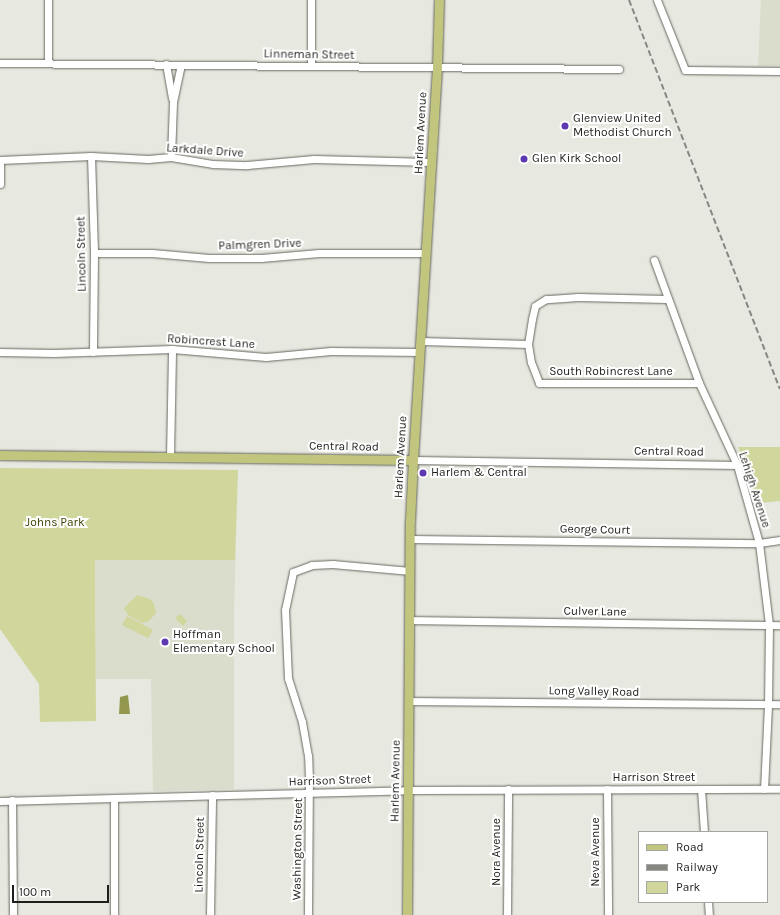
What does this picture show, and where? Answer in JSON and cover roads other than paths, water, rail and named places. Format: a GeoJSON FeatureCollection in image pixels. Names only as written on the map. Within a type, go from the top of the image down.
{"type":"FeatureCollection","features":[{"type":"Feature","properties":{"kind":"main road","name":"Harlem Avenue"},"geometry":{"type":"LineString","coordinates":[[406,915],[412,460],[432,162],[439,0]]}},
{"type":"Feature","properties":{"kind":"main road","name":"Central Road"},"geometry":{"type":"LineString","coordinates":[[0,455],[412,460]]}},
{"type":"Feature","properties":{"kind":"street"},"geometry":{"type":"LineString","coordinates":[[48,0],[48,63]]}},
{"type":"Feature","properties":{"kind":"street"},"geometry":{"type":"LineString","coordinates":[[311,0],[311,66]]}},
{"type":"Feature","properties":{"kind":"street"},"geometry":{"type":"LineString","coordinates":[[657,0],[685,70],[780,71]]}},
{"type":"Feature","properties":{"kind":"street","name":"Linneman Street"},"geometry":{"type":"LineString","coordinates":[[0,63],[619,69]]}},
{"type":"Feature","properties":{"kind":"street"},"geometry":{"type":"LineString","coordinates":[[166,64],[173,102]]}},
{"type":"Feature","properties":{"kind":"street"},"geometry":{"type":"LineString","coordinates":[[171,157],[173,102],[181,65]]}},
{"type":"Feature","properties":{"kind":"street","name":"Larkdale Drive"},"geometry":{"type":"LineString","coordinates":[[0,184],[0,160],[91,156],[148,159],[171,157],[212,164],[247,165],[314,159],[432,162]]}},
{"type":"Feature","properties":{"kind":"street","name":"Lincoln Street"},"geometry":{"type":"LineString","coordinates":[[91,156],[94,252],[93,352]]}},
{"type":"Feature","properties":{"kind":"street","name":"Palmgren Drive"},"geometry":{"type":"LineString","coordinates":[[94,252],[152,253],[232,258],[261,258],[319,253],[426,253]]}},
{"type":"Feature","properties":{"kind":"street","name":"Lehigh Avenue"},"geometry":{"type":"LineString","coordinates":[[654,260],[699,383],[737,465],[759,543],[769,625],[768,705],[764,789]]}},
{"type":"Feature","properties":{"kind":"street"},"geometry":{"type":"LineString","coordinates":[[421,341],[528,344],[535,306],[546,299],[578,297],[667,299]]}},
{"type":"Feature","properties":{"kind":"street","name":"South Robincrest Lane"},"geometry":{"type":"LineString","coordinates":[[528,344],[531,362],[539,383],[699,383]]}},
{"type":"Feature","properties":{"kind":"street"},"geometry":{"type":"LineString","coordinates":[[170,457],[172,349]]}},
{"type":"Feature","properties":{"kind":"street","name":"Robincrest Lane"},"geometry":{"type":"LineString","coordinates":[[0,352],[93,352],[172,349],[266,357],[331,351],[420,352]]}},
{"type":"Feature","properties":{"kind":"street","name":"Central Road"},"geometry":{"type":"LineString","coordinates":[[412,460],[737,465]]}},
{"type":"Feature","properties":{"kind":"street","name":"George Court"},"geometry":{"type":"LineString","coordinates":[[410,539],[759,543],[780,540]]}},
{"type":"Feature","properties":{"kind":"street","name":"Washington Street"},"geometry":{"type":"LineString","coordinates":[[308,915],[308,756],[302,722],[288,678],[285,610],[293,572],[312,565],[333,564],[410,571]]}},
{"type":"Feature","properties":{"kind":"street","name":"Culver Lane"},"geometry":{"type":"LineString","coordinates":[[409,620],[780,625]]}},
{"type":"Feature","properties":{"kind":"street","name":"Long Valley Road"},"geometry":{"type":"LineString","coordinates":[[409,701],[780,704]]}},
{"type":"Feature","properties":{"kind":"street","name":"Nora Avenue"},"geometry":{"type":"LineString","coordinates":[[508,789],[508,915]]}},
{"type":"Feature","properties":{"kind":"street","name":"Neva Avenue"},"geometry":{"type":"LineString","coordinates":[[607,789],[608,915]]}},
{"type":"Feature","properties":{"kind":"street"},"geometry":{"type":"LineString","coordinates":[[701,789],[704,831]]}},
{"type":"Feature","properties":{"kind":"street","name":"Harrison Street"},"geometry":{"type":"LineString","coordinates":[[0,801],[408,790],[780,789]]}},
{"type":"Feature","properties":{"kind":"street","name":"Lincoln Street"},"geometry":{"type":"LineString","coordinates":[[210,915],[212,795]]}},
{"type":"Feature","properties":{"kind":"street"},"geometry":{"type":"LineString","coordinates":[[114,798],[114,915]]}},
{"type":"Feature","properties":{"kind":"street"},"geometry":{"type":"LineString","coordinates":[[12,800],[13,915]]}},
{"type":"Feature","properties":{"kind":"street"},"geometry":{"type":"LineString","coordinates":[[708,903],[708,915]]}},
{"type":"Feature","properties":{"kind":"railway"},"geometry":{"type":"LineString","coordinates":[[629,0],[780,389]]}},
{"type":"Feature","properties":{"kind":"place","name":"Glenview United Methodist Church"},"geometry":{"type":"Point","coordinates":[565,126]}},
{"type":"Feature","properties":{"kind":"place","name":"Glen Kirk School"},"geometry":{"type":"Point","coordinates":[524,159]}},
{"type":"Feature","properties":{"kind":"place","name":"Harlem & Central"},"geometry":{"type":"Point","coordinates":[423,473]}},
{"type":"Feature","properties":{"kind":"place","name":"Hoffman Elementary School"},"geometry":{"type":"Point","coordinates":[165,642]}},
{"type":"Feature","properties":{"kind":"park label","name":"Johns Park"},"geometry":{"type":"Point","coordinates":[55,523]}}]}
